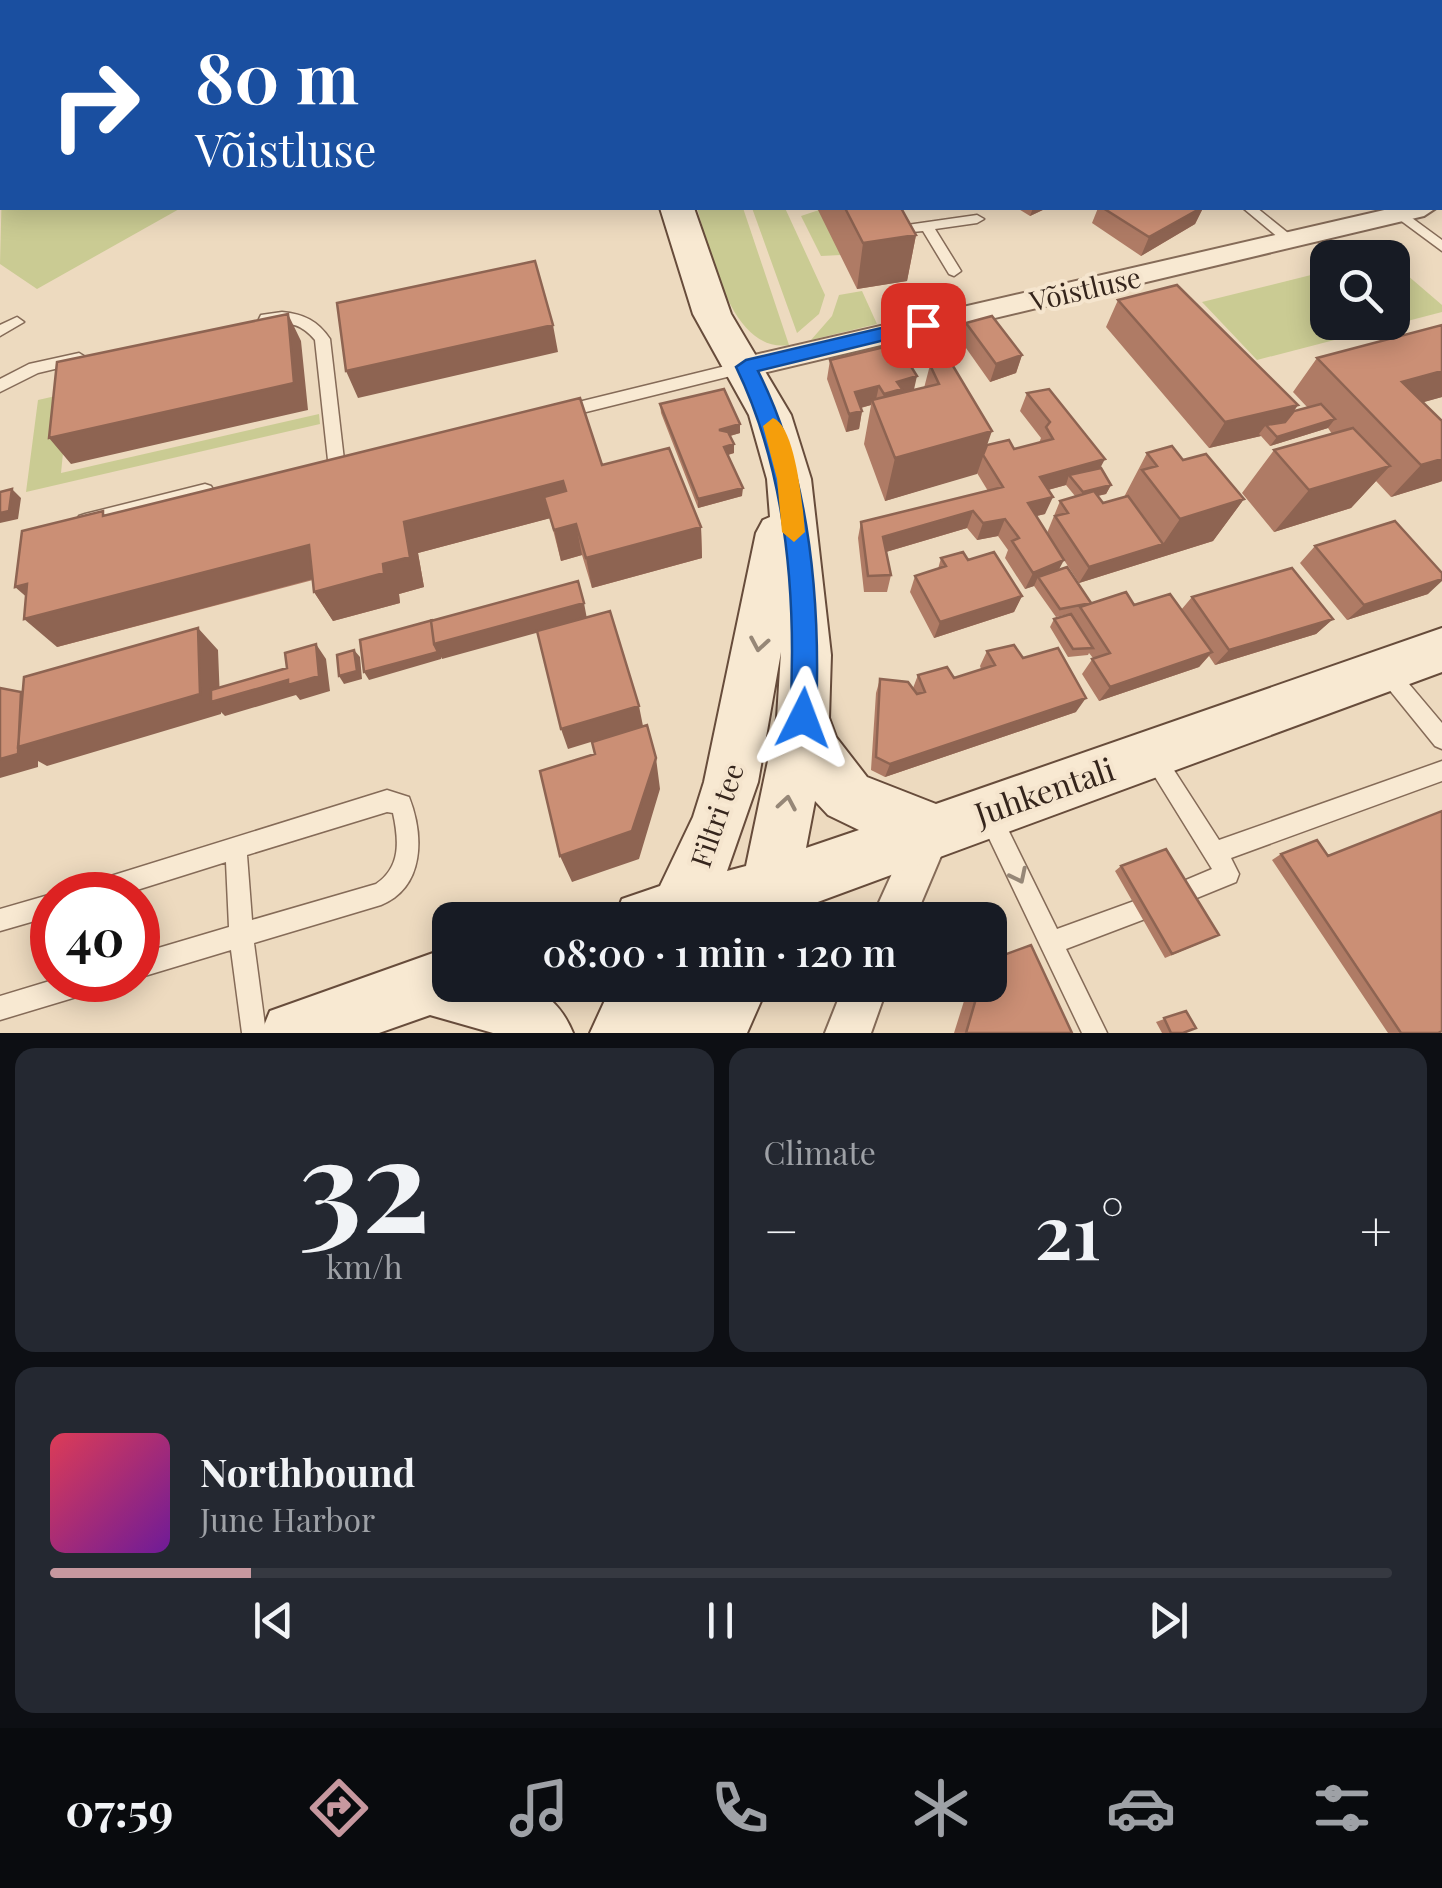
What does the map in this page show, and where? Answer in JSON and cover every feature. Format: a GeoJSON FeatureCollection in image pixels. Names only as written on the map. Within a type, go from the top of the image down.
{"type":"FeatureCollection","features":[{"type":"Feature","properties":{"kind":"street","name":"Filtri tee"},"geometry":{"type":"LineString","coordinates":[[678,210],[712,314],[746,367],[770,415],[788,479],[806,654],[803,718],[768,902]]}},
{"type":"Feature","properties":{"kind":"street","name":"Võistluse"},"geometry":{"type":"LineString","coordinates":[[746,367],[1412,210]]}},
{"type":"Feature","properties":{"kind":"street","name":"Filtri tee"},"geometry":{"type":"LineString","coordinates":[[675,902],[719,824],[731,782],[788,479]]}},
{"type":"Feature","properties":{"kind":"street","name":"Juhkentali"},"geometry":{"type":"LineString","coordinates":[[772,902],[986,809],[1442,650]]}},
{"type":"Feature","properties":{"kind":"street"},"geometry":{"type":"LineString","coordinates":[[803,718],[818,765],[834,786],[856,803],[932,830],[900,902]]}},
{"type":"Feature","properties":{"kind":"street"},"geometry":{"type":"LineString","coordinates":[[292,1033],[432,984]]}},
{"type":"Feature","properties":{"kind":"street"},"geometry":{"type":"LineString","coordinates":[[500,1002],[524,1014],[542,1033]]}},
{"type":"Feature","properties":{"kind":"street"},"geometry":{"type":"LineString","coordinates":[[621,1033],[636,1002]]}},
{"type":"Feature","properties":{"kind":"street"},"geometry":{"type":"LineString","coordinates":[[676,1002],[676,1033]]}},
{"type":"Feature","properties":{"kind":"lane"},"geometry":{"type":"LineString","coordinates":[[884,210],[896,231],[976,219]]}},
{"type":"Feature","properties":{"kind":"lane"},"geometry":{"type":"LineString","coordinates":[[1252,210],[1291,241]]}},
{"type":"Feature","properties":{"kind":"lane"},"geometry":{"type":"LineString","coordinates":[[1412,210],[1442,247]]}},
{"type":"Feature","properties":{"kind":"lane"},"geometry":{"type":"LineString","coordinates":[[928,226],[954,271]]}},
{"type":"Feature","properties":{"kind":"lane"},"geometry":{"type":"LineString","coordinates":[[240,324],[278,316],[299,318],[315,327],[328,368],[338,460]]}},
{"type":"Feature","properties":{"kind":"lane"},"geometry":{"type":"LineString","coordinates":[[0,330],[17,322]]}},
{"type":"Feature","properties":{"kind":"lane"},"geometry":{"type":"LineString","coordinates":[[0,386],[34,368],[105,353]]}},
{"type":"Feature","properties":{"kind":"lane"},"geometry":{"type":"LineString","coordinates":[[536,418],[746,367]]}},
{"type":"Feature","properties":{"kind":"lane"},"geometry":{"type":"LineString","coordinates":[[70,528],[94,517],[228,486]]}},
{"type":"Feature","properties":{"kind":"lane"},"geometry":{"type":"LineString","coordinates":[[1386,670],[1442,739]]}},
{"type":"Feature","properties":{"kind":"lane"},"geometry":{"type":"LineString","coordinates":[[1151,752],[1228,874],[1182,893]]}},
{"type":"Feature","properties":{"kind":"lane"},"geometry":{"type":"LineString","coordinates":[[1215,853],[1442,770]]}},
{"type":"Feature","properties":{"kind":"lane"},"geometry":{"type":"LineString","coordinates":[[160,873],[387,801],[401,804],[404,815],[408,868],[400,884],[382,894],[160,959]]}},
{"type":"Feature","properties":{"kind":"lane"},"geometry":{"type":"LineString","coordinates":[[986,809],[1096,1033]]}},
{"type":"Feature","properties":{"kind":"lane"},"geometry":{"type":"LineString","coordinates":[[236,850],[241,935],[254,1033]]}},
{"type":"Feature","properties":{"kind":"lane"},"geometry":{"type":"LineString","coordinates":[[1052,943],[1137,910]]}},
{"type":"Feature","properties":{"kind":"lane"},"geometry":{"type":"LineString","coordinates":[[0,920],[30,911]]}},
{"type":"Feature","properties":{"kind":"lane"},"geometry":{"type":"LineString","coordinates":[[0,1008],[30,999]]}},
{"type":"Feature","properties":{"kind":"green space"},"geometry":{"type":"Polygon","coordinates":[[[1,210],[177,210],[37,289],[0,264],[1,210]]]}},
{"type":"Feature","properties":{"kind":"green space"},"geometry":{"type":"Polygon","coordinates":[[[698,210],[744,210],[789,345],[769,343],[752,333],[738,317],[717,273],[698,210]]]}},
{"type":"Feature","properties":{"kind":"green space"},"geometry":{"type":"Polygon","coordinates":[[[753,210],[786,210],[825,295],[819,314],[797,333],[753,210]]]}},
{"type":"Feature","properties":{"kind":"green space"},"geometry":{"type":"Polygon","coordinates":[[[819,210],[841,255],[821,256],[801,216],[819,210]]]}},
{"type":"Feature","properties":{"kind":"green space"},"geometry":{"type":"Polygon","coordinates":[[[1310,275],[1310,340],[1334,340],[1257,360],[1202,302],[1310,275]]]}},
{"type":"Feature","properties":{"kind":"green space"},"geometry":{"type":"Polygon","coordinates":[[[1410,278],[1442,305],[1442,312],[1410,320],[1410,278]]]}},
{"type":"Feature","properties":{"kind":"green space"},"geometry":{"type":"Polygon","coordinates":[[[862,291],[877,324],[811,340],[832,316],[839,295],[862,291]]]}},
{"type":"Feature","properties":{"kind":"green space"},"geometry":{"type":"Polygon","coordinates":[[[69,393],[61,473],[319,414],[320,424],[26,492],[38,400],[69,393]]]}},
{"type":"Feature","properties":{"kind":"building"},"geometry":{"type":"Polygon","coordinates":[[[846,210],[902,210],[916,235],[863,243],[846,210]]]}},
{"type":"Feature","properties":{"kind":"building"},"geometry":{"type":"Polygon","coordinates":[[[1106,210],[1197,210],[1149,237],[1106,210]]]}},
{"type":"Feature","properties":{"kind":"building"},"geometry":{"type":"Polygon","coordinates":[[[535,261],[553,325],[346,371],[337,303],[535,261]]]}},
{"type":"Feature","properties":{"kind":"building"},"geometry":{"type":"Polygon","coordinates":[[[1177,285],[1298,405],[1225,422],[1118,300],[1177,285]]]}},
{"type":"Feature","properties":{"kind":"building"},"geometry":{"type":"Polygon","coordinates":[[[288,314],[294,383],[49,438],[57,362],[288,314]]]}},
{"type":"Feature","properties":{"kind":"building"},"geometry":{"type":"Polygon","coordinates":[[[992,316],[1022,355],[996,364],[966,323],[992,316]]]}},
{"type":"Feature","properties":{"kind":"building"},"geometry":{"type":"Polygon","coordinates":[[[1442,325],[1442,371],[1402,382],[1442,421],[1442,459],[1421,465],[1317,358],[1385,340],[1410,340],[1410,333],[1442,325]]]}},
{"type":"Feature","properties":{"kind":"building"},"geometry":{"type":"Polygon","coordinates":[[[897,344],[917,376],[897,382],[902,389],[884,394],[879,386],[855,392],[862,411],[849,414],[830,360],[897,344]]]}},
{"type":"Feature","properties":{"kind":"building"},"geometry":{"type":"Polygon","coordinates":[[[950,361],[992,431],[895,458],[872,400],[939,384],[930,365],[950,361]]]}},
{"type":"Feature","properties":{"kind":"building"},"geometry":{"type":"Polygon","coordinates":[[[724,389],[740,424],[719,430],[728,432],[734,444],[724,447],[743,488],[698,499],[660,404],[724,389]]]}},
{"type":"Feature","properties":{"kind":"building"},"geometry":{"type":"Polygon","coordinates":[[[1049,389],[1105,459],[1040,477],[1053,497],[1028,503],[1064,560],[1033,573],[1012,541],[1019,538],[1005,519],[983,523],[973,511],[883,537],[891,575],[868,576],[861,522],[1003,487],[983,455],[987,445],[1009,440],[1014,449],[1053,439],[1046,427],[1050,422],[1027,393],[1049,389]]]}},
{"type":"Feature","properties":{"kind":"building"},"geometry":{"type":"Polygon","coordinates":[[[580,398],[602,465],[669,448],[701,527],[586,558],[576,524],[554,530],[544,497],[566,491],[563,481],[404,522],[410,557],[383,564],[384,573],[314,592],[309,545],[24,619],[27,584],[15,587],[22,531],[103,511],[103,516],[580,398]]]}},
{"type":"Feature","properties":{"kind":"building"},"geometry":{"type":"Polygon","coordinates":[[[1321,404],[1335,419],[1277,437],[1266,425],[1285,422],[1294,411],[1321,404]]]}},
{"type":"Feature","properties":{"kind":"building"},"geometry":{"type":"Polygon","coordinates":[[[1353,428],[1390,466],[1309,490],[1274,450],[1353,428]]]}},
{"type":"Feature","properties":{"kind":"building"},"geometry":{"type":"Polygon","coordinates":[[[1172,446],[1183,460],[1206,454],[1244,499],[1180,519],[1142,470],[1157,466],[1147,453],[1172,446]]]}},
{"type":"Feature","properties":{"kind":"building"},"geometry":{"type":"Polygon","coordinates":[[[1101,468],[1111,485],[1083,492],[1069,475],[1101,468]]]}},
{"type":"Feature","properties":{"kind":"building"},"geometry":{"type":"Polygon","coordinates":[[[12,489],[9,511],[0,513],[0,492],[12,489]]]}},
{"type":"Feature","properties":{"kind":"building"},"geometry":{"type":"Polygon","coordinates":[[[1094,491],[1103,503],[1128,496],[1163,544],[1089,567],[1055,516],[1068,513],[1060,501],[1094,491]]]}},
{"type":"Feature","properties":{"kind":"building"},"geometry":{"type":"Polygon","coordinates":[[[1395,521],[1442,573],[1442,579],[1364,605],[1315,546],[1395,521]]]}},
{"type":"Feature","properties":{"kind":"building"},"geometry":{"type":"Polygon","coordinates":[[[963,552],[968,560],[994,552],[1022,596],[940,622],[915,576],[946,566],[941,558],[963,552]]]}},
{"type":"Feature","properties":{"kind":"building"},"geometry":{"type":"Polygon","coordinates":[[[1067,567],[1091,603],[1060,609],[1038,577],[1067,567]]]}},
{"type":"Feature","properties":{"kind":"building"},"geometry":{"type":"Polygon","coordinates":[[[1292,568],[1333,619],[1229,650],[1192,597],[1292,568]]]}},
{"type":"Feature","properties":{"kind":"building"},"geometry":{"type":"Polygon","coordinates":[[[578,581],[584,603],[434,644],[431,621],[578,581]]]}},
{"type":"Feature","properties":{"kind":"building"},"geometry":{"type":"Polygon","coordinates":[[[1126,592],[1134,605],[1170,594],[1212,652],[1110,687],[1092,659],[1110,653],[1080,607],[1126,592]]]}},
{"type":"Feature","properties":{"kind":"building"},"geometry":{"type":"Polygon","coordinates":[[[610,611],[639,706],[561,729],[537,631],[610,611]]]}},
{"type":"Feature","properties":{"kind":"building"},"geometry":{"type":"Polygon","coordinates":[[[1071,614],[1093,648],[1073,649],[1054,619],[1071,614]]]}},
{"type":"Feature","properties":{"kind":"building"},"geometry":{"type":"Polygon","coordinates":[[[433,620],[438,652],[364,672],[360,640],[433,620]]]}},
{"type":"Feature","properties":{"kind":"building"},"geometry":{"type":"Polygon","coordinates":[[[198,628],[200,694],[18,747],[24,677],[198,628]]]}},
{"type":"Feature","properties":{"kind":"building"},"geometry":{"type":"Polygon","coordinates":[[[316,644],[319,676],[288,685],[288,680],[211,702],[211,690],[287,668],[285,653],[316,644]]]}},
{"type":"Feature","properties":{"kind":"building"},"geometry":{"type":"Polygon","coordinates":[[[1014,645],[1023,658],[1058,648],[1086,698],[890,764],[876,757],[880,679],[908,682],[917,694],[925,692],[918,675],[947,667],[954,678],[995,665],[987,651],[1014,645]]]}},
{"type":"Feature","properties":{"kind":"building"},"geometry":{"type":"Polygon","coordinates":[[[354,650],[357,671],[339,676],[337,655],[354,650]]]}},
{"type":"Feature","properties":{"kind":"building"},"geometry":{"type":"Polygon","coordinates":[[[0,688],[21,692],[18,754],[0,759],[0,688]]]}},
{"type":"Feature","properties":{"kind":"building"},"geometry":{"type":"Polygon","coordinates":[[[647,725],[656,758],[632,831],[560,856],[540,771],[595,754],[592,742],[647,725]]]}},
{"type":"Feature","properties":{"kind":"building"},"geometry":{"type":"Polygon","coordinates":[[[1442,811],[1442,1031],[1401,1033],[1281,854],[1317,840],[1328,856],[1442,811]]]}},
{"type":"Feature","properties":{"kind":"building"},"geometry":{"type":"Polygon","coordinates":[[[1166,849],[1219,935],[1172,954],[1121,866],[1166,849]]]}},
{"type":"Feature","properties":{"kind":"building"},"geometry":{"type":"Polygon","coordinates":[[[1031,945],[1072,1033],[966,1033],[975,1002],[1007,1002],[1007,954],[1031,945]]]}},
{"type":"Feature","properties":{"kind":"building"},"geometry":{"type":"Polygon","coordinates":[[[1186,1011],[1196,1028],[1171,1033],[1164,1018],[1186,1011]]]}},
{"type":"Feature","properties":{"kind":"slow traffic"},"geometry":{"type":"LineString","coordinates":[[773,426],[785,462],[794,532]]}},
{"type":"Feature","properties":{"kind":"route"},"geometry":{"type":"LineString","coordinates":[[803,718],[806,654],[788,479],[770,415],[746,367],[923,325]]}}]}
